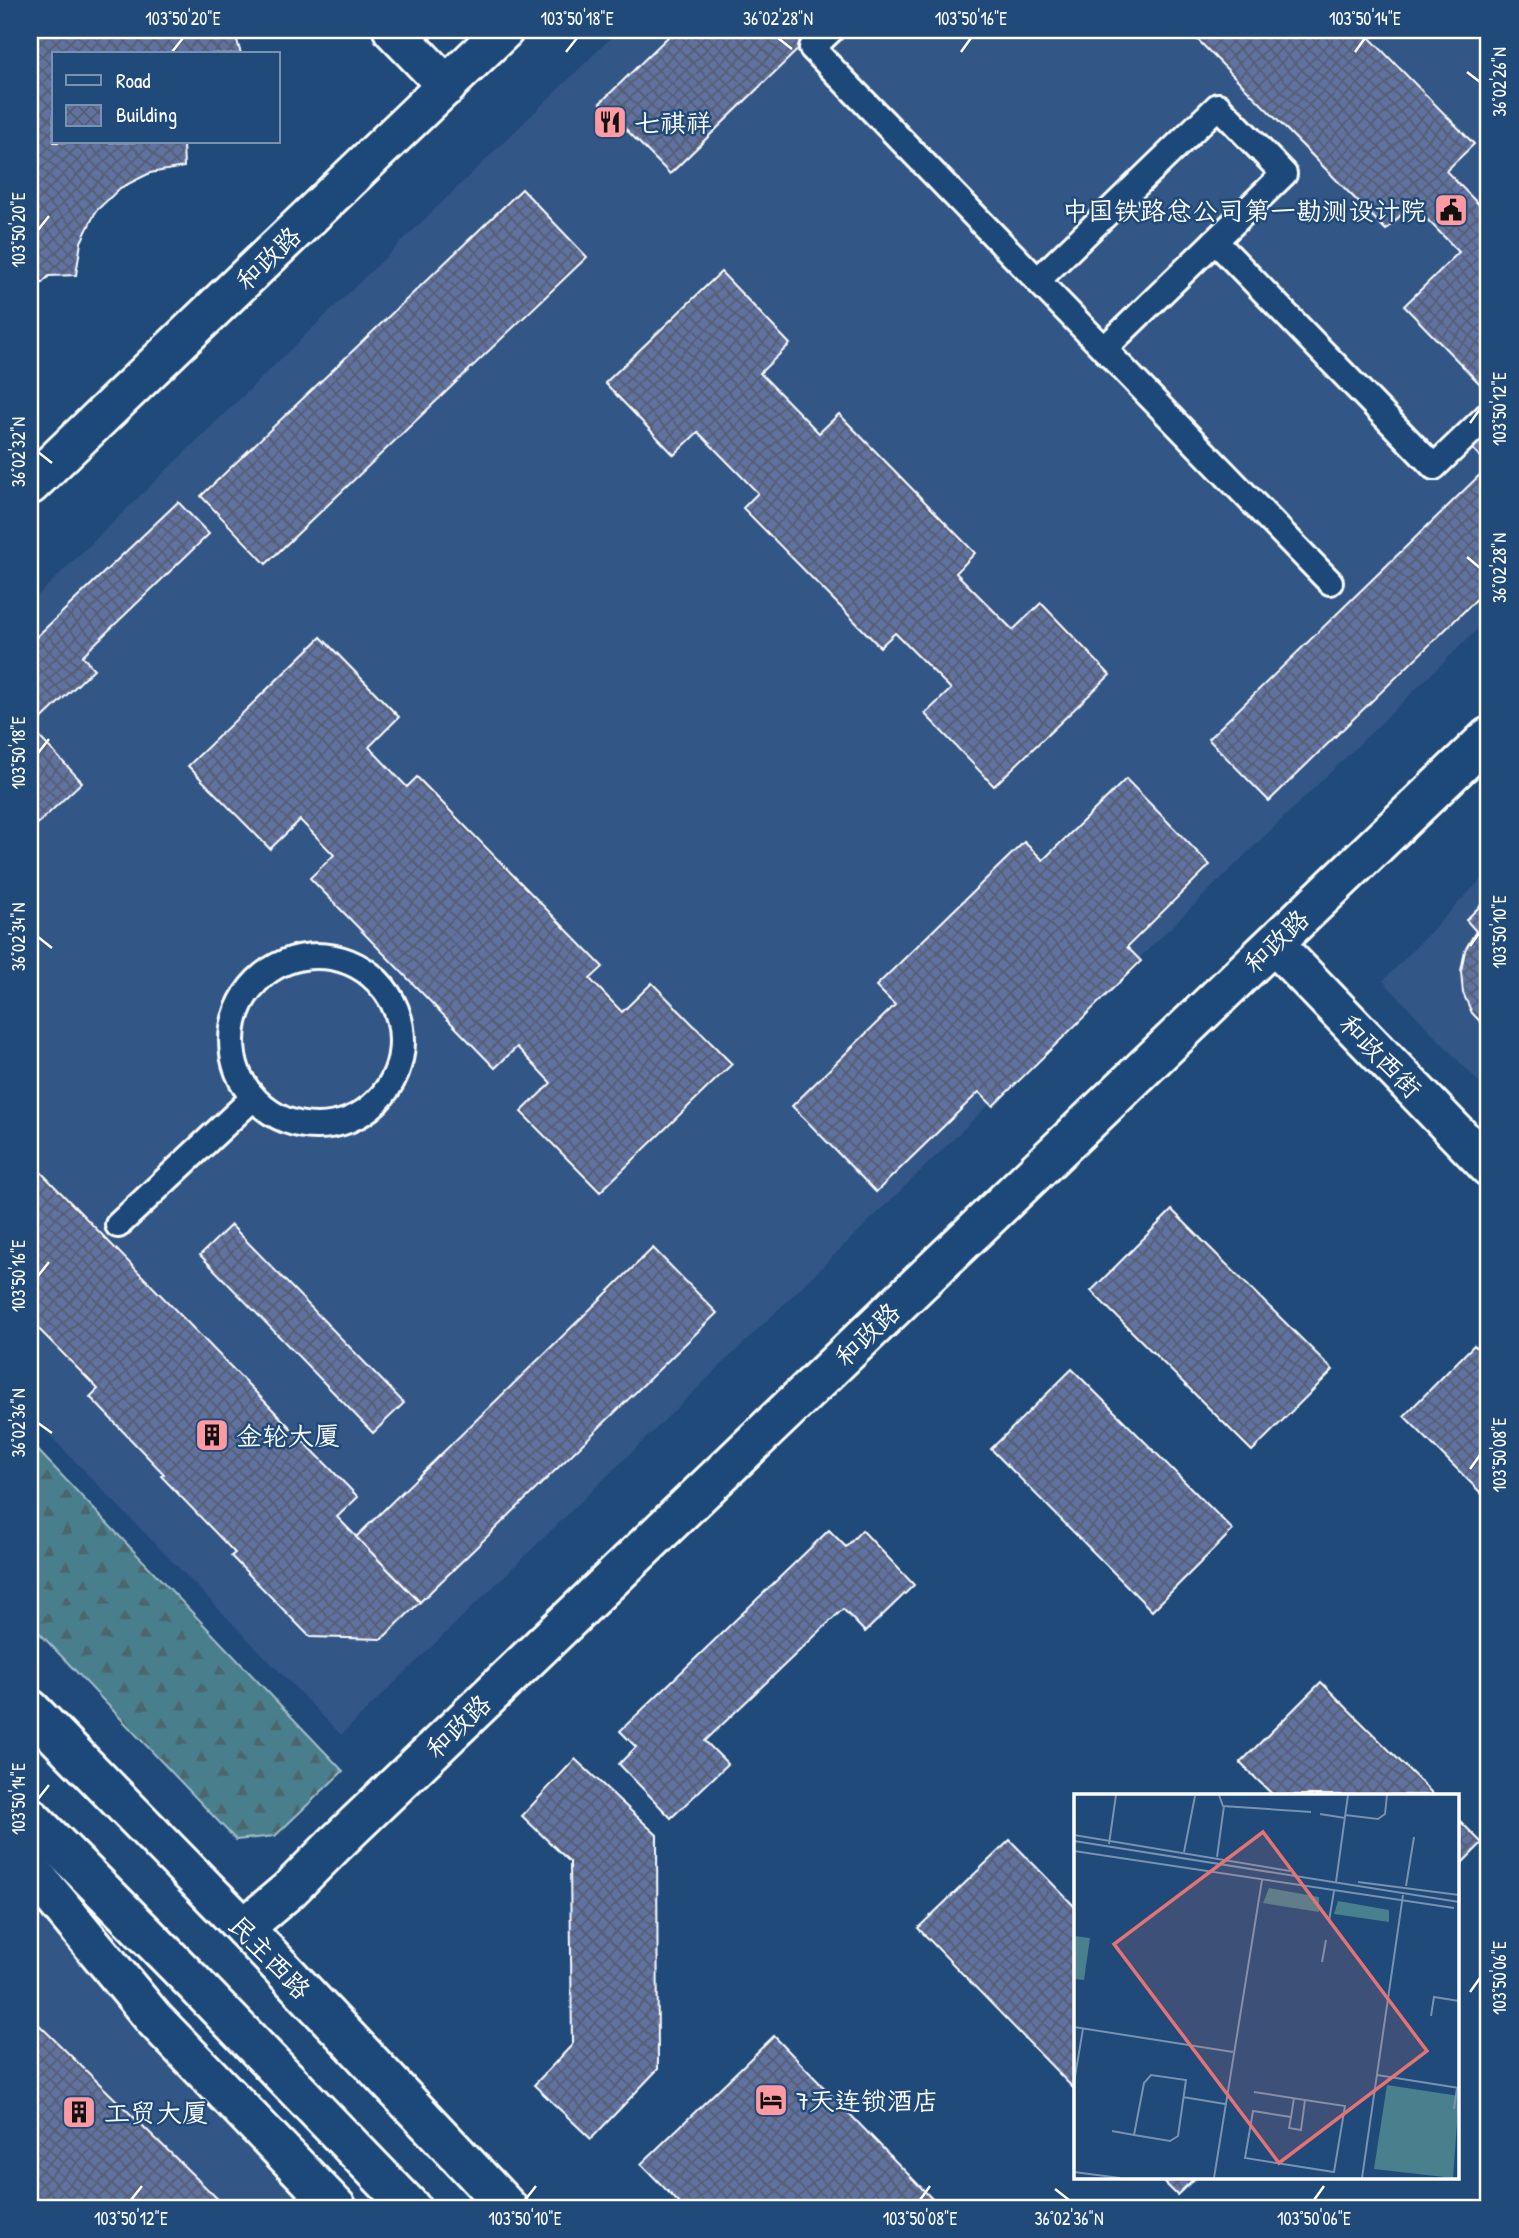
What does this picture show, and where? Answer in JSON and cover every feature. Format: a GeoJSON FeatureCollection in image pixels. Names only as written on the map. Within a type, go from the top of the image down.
{"type":"FeatureCollection","features":[{"type":"Feature","properties":{"kind":"main road"},"geometry":{"type":"LineString","coordinates":[[393,30],[447,86]]}},
{"type":"Feature","properties":{"kind":"main road","name":"和政路"},"geometry":{"type":"LineString","coordinates":[[30,485],[504,30]]}},
{"type":"Feature","properties":{"kind":"main road","name":"和政路"},"geometry":{"type":"LineString","coordinates":[[244,1928],[289,1890],[1489,737]]}},
{"type":"Feature","properties":{"kind":"main road","name":"和政西街"},"geometry":{"type":"LineString","coordinates":[[1274,944],[1489,1167]]}},
{"type":"Feature","properties":{"kind":"main road","name":"民主西路"},"geometry":{"type":"LineString","coordinates":[[30,1709],[244,1928],[508,2208]]}},
{"type":"Feature","properties":{"kind":"main road"},"geometry":{"type":"LineString","coordinates":[[30,1817],[411,2208]]}},
{"type":"Feature","properties":{"kind":"main road"},"geometry":{"type":"LineString","coordinates":[[30,1869],[154,2019],[337,2208]]}},
{"type":"Feature","properties":{"kind":"lane"},"geometry":{"type":"LineString","coordinates":[[831,30],[812,48],[1330,582]]}},
{"type":"Feature","properties":{"kind":"lane"},"geometry":{"type":"LineString","coordinates":[[1038,280],[1219,106],[1284,174],[1104,349]]}},
{"type":"Feature","properties":{"kind":"lane"},"geometry":{"type":"LineString","coordinates":[[1216,241],[1434,467],[1489,414]]}},
{"type":"Feature","properties":{"kind":"lane"},"geometry":{"type":"LineString","coordinates":[[321,955],[354,964],[381,984],[397,1012],[402,1046],[394,1078],[374,1105],[345,1122],[312,1126],[280,1118],[253,1098],[236,1069],[231,1035],[240,1003],[260,977],[288,960],[321,955]]}},
{"type":"Feature","properties":{"kind":"lane"},"geometry":{"type":"LineString","coordinates":[[118,1225],[253,1098]]}},
{"type":"Feature","properties":{"kind":"shaded area"},"geometry":{"type":"Polygon","coordinates":[[[619,30],[1489,30],[1489,618],[341,1735],[30,1415],[30,603],[619,30]]]}},
{"type":"Feature","properties":{"kind":"shaded area"},"geometry":{"type":"Polygon","coordinates":[[[1489,871],[1489,1093],[1383,981],[1489,871]]]}},
{"type":"Feature","properties":{"kind":"shaded area"},"geometry":{"type":"Polygon","coordinates":[[[30,1898],[338,2208],[30,2208],[30,1898]]]}},
{"type":"Feature","properties":{"kind":"green space"},"geometry":{"type":"Polygon","coordinates":[[[30,1442],[343,1771],[275,1836],[236,1840],[30,1623],[30,1442]]]}},
{"type":"Feature","properties":{"kind":"building"},"geometry":{"type":"Polygon","coordinates":[[[30,30],[234,30],[240,52],[52,52],[52,144],[183,144],[184,167],[150,173],[120,188],[96,211],[81,242],[76,275],[49,276],[30,295],[30,30]]]}},
{"type":"Feature","properties":{"kind":"building"},"geometry":{"type":"Polygon","coordinates":[[[675,30],[818,30],[670,174],[600,103],[675,30]]]}},
{"type":"Feature","properties":{"kind":"building","name":"中国铁路总公司第一勘测设计院"},"geometry":{"type":"Polygon","coordinates":[[[1188,30],[1362,30],[1474,144],[1446,171],[1489,215],[1489,383],[1484,388],[1404,306],[1459,252],[1412,204],[1386,230],[1188,30]]]}},
{"type":"Feature","properties":{"kind":"building"},"geometry":{"type":"Polygon","coordinates":[[[522,189],[587,257],[266,564],[201,496],[522,189]]]}},
{"type":"Feature","properties":{"kind":"building"},"geometry":{"type":"Polygon","coordinates":[[[721,272],[790,344],[760,373],[819,433],[839,414],[975,553],[956,573],[1013,630],[1041,603],[1110,675],[994,786],[925,714],[951,689],[895,633],[880,647],[743,508],[758,493],[698,432],[674,455],[605,383],[721,272]]]}},
{"type":"Feature","properties":{"kind":"building"},"geometry":{"type":"Polygon","coordinates":[[[1489,429],[1489,466],[1471,447],[1489,429]]]}},
{"type":"Feature","properties":{"kind":"building"},"geometry":{"type":"Polygon","coordinates":[[[1489,466],[1489,587],[1269,801],[1208,739],[1489,466]]]}},
{"type":"Feature","properties":{"kind":"building"},"geometry":{"type":"Polygon","coordinates":[[[178,502],[209,534],[82,656],[94,669],[31,729],[30,643],[178,502]]]}},
{"type":"Feature","properties":{"kind":"building"},"geometry":{"type":"Polygon","coordinates":[[[321,637],[399,717],[369,747],[407,787],[417,777],[603,967],[590,979],[622,1012],[652,983],[732,1064],[600,1192],[521,1112],[551,1083],[517,1047],[495,1068],[310,878],[334,855],[300,820],[270,849],[188,766],[321,637]]]}},
{"type":"Feature","properties":{"kind":"building"},"geometry":{"type":"Polygon","coordinates":[[[30,727],[82,782],[30,831],[30,727]]]}},
{"type":"Feature","properties":{"kind":"building"},"geometry":{"type":"Polygon","coordinates":[[[1126,779],[1210,865],[1127,947],[1141,961],[993,1106],[979,1092],[876,1192],[792,1106],[895,1005],[876,986],[1024,842],[1043,860],[1126,779]]]}},
{"type":"Feature","properties":{"kind":"building"},"geometry":{"type":"Polygon","coordinates":[[[1489,897],[1489,1031],[1472,1013],[1463,993],[1461,971],[1465,950],[1476,931],[1466,920],[1489,897]]]}},
{"type":"Feature","properties":{"kind":"building","name":"金轮大厦"},"geometry":{"type":"Polygon","coordinates":[[[30,1161],[358,1497],[337,1517],[420,1602],[382,1639],[310,1637],[231,1556],[235,1553],[90,1397],[98,1389],[30,1320],[30,1161]]]}},
{"type":"Feature","properties":{"kind":"building"},"geometry":{"type":"Polygon","coordinates":[[[1172,1210],[1333,1370],[1252,1451],[1091,1291],[1172,1210]]]}},
{"type":"Feature","properties":{"kind":"building"},"geometry":{"type":"Polygon","coordinates":[[[231,1225],[404,1403],[373,1433],[200,1255],[231,1225]]]}},
{"type":"Feature","properties":{"kind":"building"},"geometry":{"type":"Polygon","coordinates":[[[653,1248],[717,1313],[420,1602],[356,1537],[653,1248]]]}},
{"type":"Feature","properties":{"kind":"building"},"geometry":{"type":"Polygon","coordinates":[[[1474,1345],[1489,1360],[1489,1501],[1404,1416],[1474,1345]]]}},
{"type":"Feature","properties":{"kind":"building"},"geometry":{"type":"Polygon","coordinates":[[[1072,1369],[1233,1530],[1152,1611],[991,1449],[1072,1369]]]}},
{"type":"Feature","properties":{"kind":"building"},"geometry":{"type":"Polygon","coordinates":[[[829,1530],[846,1547],[862,1530],[914,1585],[865,1632],[843,1609],[705,1741],[728,1764],[671,1818],[619,1764],[636,1747],[620,1731],[829,1530]]]}},
{"type":"Feature","properties":{"kind":"building"},"geometry":{"type":"Polygon","coordinates":[[[1321,1682],[1433,1794],[1272,1794],[1240,1763],[1321,1682]]]}},
{"type":"Feature","properties":{"kind":"building"},"geometry":{"type":"Polygon","coordinates":[[[575,1759],[657,1835],[658,2069],[591,2139],[534,2085],[572,2045],[570,1862],[522,1816],[575,1759]]]}},
{"type":"Feature","properties":{"kind":"building"},"geometry":{"type":"Polygon","coordinates":[[[1460,1821],[1482,1843],[1460,1865],[1460,1821]]]}},
{"type":"Feature","properties":{"kind":"building"},"geometry":{"type":"Polygon","coordinates":[[[1010,1840],[1074,1906],[1074,2089],[918,1928],[1010,1840]]]}},
{"type":"Feature","properties":{"kind":"building","name":"工贸大厦"},"geometry":{"type":"Polygon","coordinates":[[[30,2016],[227,2208],[30,2208],[30,2016]]]}},
{"type":"Feature","properties":{"kind":"building","name":"7天连锁酒店"},"geometry":{"type":"Polygon","coordinates":[[[774,2036],[941,2208],[684,2208],[641,2164],[774,2036]]]}},
{"type":"Feature","properties":{"kind":"building"},"geometry":{"type":"Polygon","coordinates":[[[1160,2178],[1195,2178],[1177,2195],[1160,2178]]]}},
{"type":"Feature","properties":{"kind":"place","name":"七祺祥"},"geometry":{"type":"Point","coordinates":[610,122]}},
{"type":"Feature","properties":{"kind":"place","name":"中国铁路总公司第一勘测设计院"},"geometry":{"type":"Point","coordinates":[1451,210]}},
{"type":"Feature","properties":{"kind":"place","name":"金轮大厦"},"geometry":{"type":"Point","coordinates":[212,1435]}},
{"type":"Feature","properties":{"kind":"place","name":"7天连锁酒店"},"geometry":{"type":"Point","coordinates":[771,2100]}},
{"type":"Feature","properties":{"kind":"place","name":"工贸大厦"},"geometry":{"type":"Point","coordinates":[79,2112]}}]}
